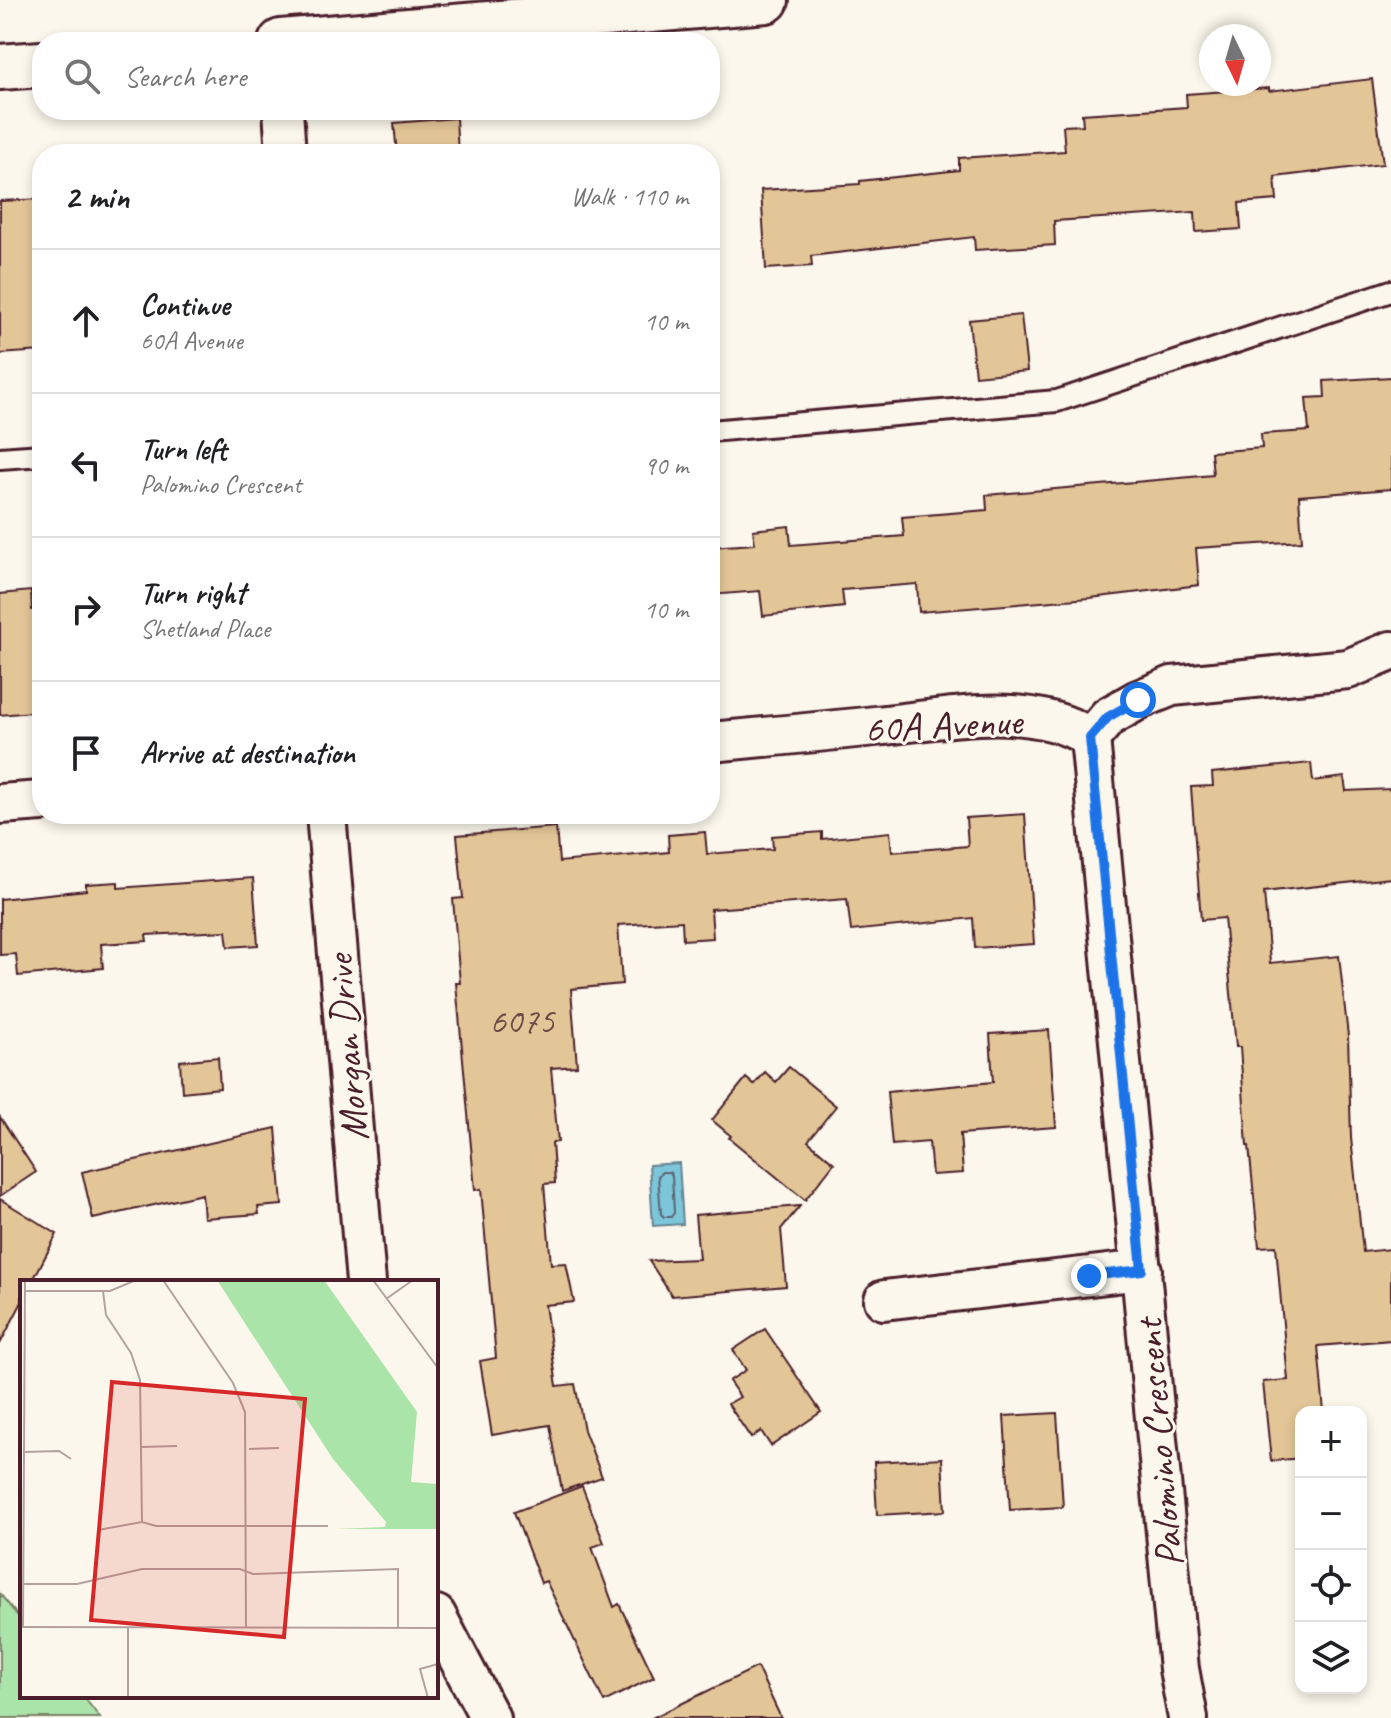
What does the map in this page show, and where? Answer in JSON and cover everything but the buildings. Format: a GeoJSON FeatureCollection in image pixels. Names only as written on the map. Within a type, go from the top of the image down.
{"type":"FeatureCollection","features":[{"type":"Feature","properties":{"kind":"main road"},"geometry":{"type":"LineString","coordinates":[[396,32],[766,0]]}},
{"type":"Feature","properties":{"kind":"main road"},"geometry":{"type":"LineString","coordinates":[[0,67],[32,65]]}},
{"type":"Feature","properties":{"kind":"street"},"geometry":{"type":"LineString","coordinates":[[284,120],[285,144]]}},
{"type":"Feature","properties":{"kind":"street"},"geometry":{"type":"LineString","coordinates":[[1090,738],[1108,717],[1172,686],[1348,669],[1391,651]]}},
{"type":"Feature","properties":{"kind":"street","name":"60A Avenue"},"geometry":{"type":"LineString","coordinates":[[720,741],[988,716],[1039,719],[1077,729],[1090,738]]}},
{"type":"Feature","properties":{"kind":"street","name":"Palomino Crescent"},"geometry":{"type":"LineString","coordinates":[[1090,738],[1179,1669],[1188,1718]]}},
{"type":"Feature","properties":{"kind":"street"},"geometry":{"type":"LineString","coordinates":[[0,804],[32,802]]}},
{"type":"Feature","properties":{"kind":"street","name":"Morgan Drive"},"geometry":{"type":"LineString","coordinates":[[327,824],[366,1280]]}},
{"type":"Feature","properties":{"kind":"street"},"geometry":{"type":"LineString","coordinates":[[884,1300],[1142,1270]]}},
{"type":"Feature","properties":{"kind":"street"},"geometry":{"type":"LineString","coordinates":[[438,1619],[490,1718]]}},
{"type":"Feature","properties":{"kind":"lane"},"geometry":{"type":"LineString","coordinates":[[720,430],[1057,401],[1391,291]]}},
{"type":"Feature","properties":{"kind":"lane"},"geometry":{"type":"LineString","coordinates":[[0,458],[32,456]]}},
{"type":"Feature","properties":{"kind":"green space"},"geometry":{"type":"Polygon","coordinates":[[[0,1594],[20,1619],[20,1698],[85,1698],[100,1718],[0,1718],[0,1594]]]}},
{"type":"Feature","properties":{"kind":"water"},"geometry":{"type":"Polygon","coordinates":[[[679,1163],[683,1224],[653,1226],[649,1165],[679,1163]]]}},
{"type":"Feature","properties":{"kind":"route"},"geometry":{"type":"LineString","coordinates":[[1089,1276],[1142,1270],[1090,738],[1108,717],[1138,700]]}}]}
